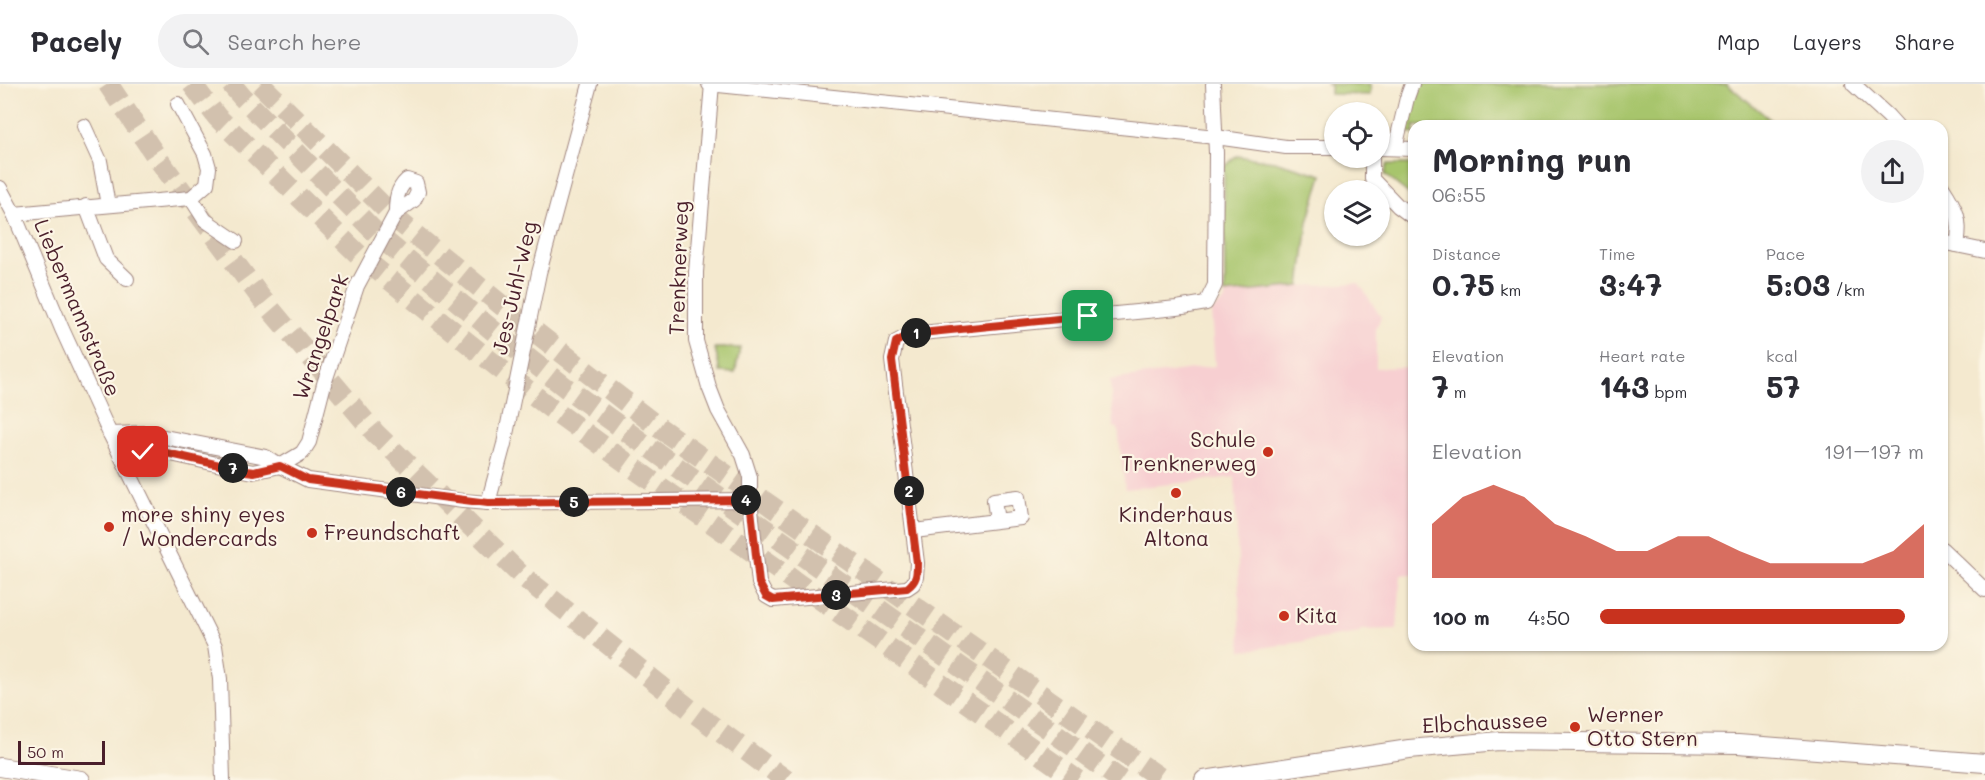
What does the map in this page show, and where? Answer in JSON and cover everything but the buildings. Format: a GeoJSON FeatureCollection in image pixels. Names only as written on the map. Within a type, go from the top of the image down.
{"type":"FeatureCollection","features":[{"type":"Feature","properties":{"kind":"main road","name":"Elbchaussee"},"geometry":{"type":"LineString","coordinates":[[1204,780],[1409,749],[1498,741],[1738,744],[1985,763]]}},
{"type":"Feature","properties":{"kind":"main road"},"geometry":{"type":"LineString","coordinates":[[0,767],[81,780]]}},
{"type":"Feature","properties":{"kind":"street","name":"Jes-Juhl-Weg"},"geometry":{"type":"LineString","coordinates":[[488,503],[504,444],[539,273],[584,99],[590,84]]}},
{"type":"Feature","properties":{"kind":"street"},"geometry":{"type":"LineString","coordinates":[[711,84],[1216,137],[1286,147],[1324,147]]}},
{"type":"Feature","properties":{"kind":"street","name":"Trenknerweg"},"geometry":{"type":"LineString","coordinates":[[711,84],[696,272],[696,341],[718,410],[743,456],[750,477],[750,500],[759,583],[766,596],[773,600],[907,588],[913,584],[917,563],[892,360],[896,342],[911,334],[1206,303],[1215,285],[1216,137]]}},
{"type":"Feature","properties":{"kind":"street"},"geometry":{"type":"LineString","coordinates":[[1213,84],[1216,137]]}},
{"type":"Feature","properties":{"kind":"street"},"geometry":{"type":"LineString","coordinates":[[1395,148],[1412,84]]}},
{"type":"Feature","properties":{"kind":"street"},"geometry":{"type":"LineString","coordinates":[[1853,84],[1892,120]]}},
{"type":"Feature","properties":{"kind":"street"},"geometry":{"type":"LineString","coordinates":[[14,214],[191,198],[207,184],[209,168],[205,154],[178,104]]}},
{"type":"Feature","properties":{"kind":"street"},"geometry":{"type":"LineString","coordinates":[[84,126],[100,161],[108,205]]}},
{"type":"Feature","properties":{"kind":"street"},"geometry":{"type":"LineString","coordinates":[[1390,148],[1408,149]]}},
{"type":"Feature","properties":{"kind":"street"},"geometry":{"type":"LineString","coordinates":[[1372,168],[1372,179],[1408,214]]}},
{"type":"Feature","properties":{"kind":"street","name":"Liebermannstraße"},"geometry":{"type":"LineString","coordinates":[[0,188],[14,214],[62,329],[110,434],[215,646],[220,679],[223,780]]}},
{"type":"Feature","properties":{"kind":"street"},"geometry":{"type":"LineString","coordinates":[[1948,196],[1956,208],[1960,230],[1957,245]]}},
{"type":"Feature","properties":{"kind":"street"},"geometry":{"type":"LineString","coordinates":[[191,198],[204,220],[236,241]]}},
{"type":"Feature","properties":{"kind":"street"},"geometry":{"type":"LineString","coordinates":[[86,206],[106,259],[127,279]]}},
{"type":"Feature","properties":{"kind":"street","name":"Wrangelpark"},"geometry":{"type":"LineString","coordinates":[[280,466],[302,453],[309,442],[324,384],[357,286],[396,213]]}},
{"type":"Feature","properties":{"kind":"street"},"geometry":{"type":"LineString","coordinates":[[1948,243],[1985,251]]}},
{"type":"Feature","properties":{"kind":"street"},"geometry":{"type":"LineString","coordinates":[[110,434],[144,433],[266,457],[308,480],[488,503],[750,500]]}},
{"type":"Feature","properties":{"kind":"street"},"geometry":{"type":"LineString","coordinates":[[121,456],[152,451],[162,452],[254,472],[280,466]]}},
{"type":"Feature","properties":{"kind":"street"},"geometry":{"type":"LineString","coordinates":[[914,531],[997,520]]}},
{"type":"Feature","properties":{"kind":"street"},"geometry":{"type":"LineString","coordinates":[[1948,555],[1985,590]]}},
{"type":"Feature","properties":{"kind":"shaded area","name":"Schule Trenknerweg"},"geometry":{"type":"Polygon","coordinates":[[[1359,283],[1381,317],[1376,328],[1376,368],[1408,367],[1408,575],[1401,574],[1397,629],[1360,630],[1360,633],[1241,651],[1235,477],[1125,489],[1118,428],[1113,427],[1110,380],[1215,366],[1211,312],[1225,300],[1225,294],[1300,286],[1359,283]]]}},
{"type":"Feature","properties":{"kind":"green space"},"geometry":{"type":"Polygon","coordinates":[[[1325,84],[1371,84],[1370,95],[1330,94],[1330,85],[1325,84]]]}},
{"type":"Feature","properties":{"kind":"green space"},"geometry":{"type":"Polygon","coordinates":[[[1418,84],[1727,84],[1771,120],[1408,120],[1411,100],[1418,84]]]}},
{"type":"Feature","properties":{"kind":"green space"},"geometry":{"type":"Polygon","coordinates":[[[1237,156],[1274,161],[1322,175],[1308,222],[1300,286],[1225,294],[1224,167],[1237,156]]]}},
{"type":"Feature","properties":{"kind":"green space"},"geometry":{"type":"Polygon","coordinates":[[[1390,164],[1408,164],[1408,193],[1385,175],[1386,168],[1390,168],[1390,164]]]}},
{"type":"Feature","properties":{"kind":"green space"},"geometry":{"type":"Polygon","coordinates":[[[715,348],[740,348],[735,373],[720,372],[715,348]]]}},
{"type":"Feature","properties":{"kind":"tunnel"},"geometry":{"type":"LineString","coordinates":[[108,84],[156,156],[261,298],[375,433],[521,575],[696,714],[786,780]]}},
{"type":"Feature","properties":{"kind":"tunnel"},"geometry":{"type":"LineString","coordinates":[[192,84],[217,117],[359,255],[484,356],[549,407],[635,469],[1077,780]]}},
{"type":"Feature","properties":{"kind":"tunnel"},"geometry":{"type":"LineString","coordinates":[[231,84],[380,237],[502,338],[647,446],[1121,780]]}},
{"type":"Feature","properties":{"kind":"tunnel"},"geometry":{"type":"LineString","coordinates":[[260,84],[396,219],[521,321],[658,427],[1163,780]]}},
{"type":"Feature","properties":{"kind":"place","name":"Schule Trenknerweg"},"geometry":{"type":"Point","coordinates":[1268,452]}},
{"type":"Feature","properties":{"kind":"place","name":"Kinderhaus Altona"},"geometry":{"type":"Point","coordinates":[1176,493]}},
{"type":"Feature","properties":{"kind":"place","name":"more shiny eyes / Wondercards"},"geometry":{"type":"Point","coordinates":[109,527]}},
{"type":"Feature","properties":{"kind":"place","name":"Freundschaft"},"geometry":{"type":"Point","coordinates":[312,533]}},
{"type":"Feature","properties":{"kind":"place","name":"Kita"},"geometry":{"type":"Point","coordinates":[1284,616]}},
{"type":"Feature","properties":{"kind":"place","name":"Werner Otto Stern"},"geometry":{"type":"Point","coordinates":[1575,727]}},
{"type":"Feature","properties":{"kind":"route"},"geometry":{"type":"LineString","coordinates":[[143,452],[162,452],[254,472],[280,466],[308,480],[488,503],[750,500],[759,583],[766,596],[773,600],[907,588],[913,584],[916,577],[917,563],[892,360],[896,342],[911,334],[1088,316]]}}]}
